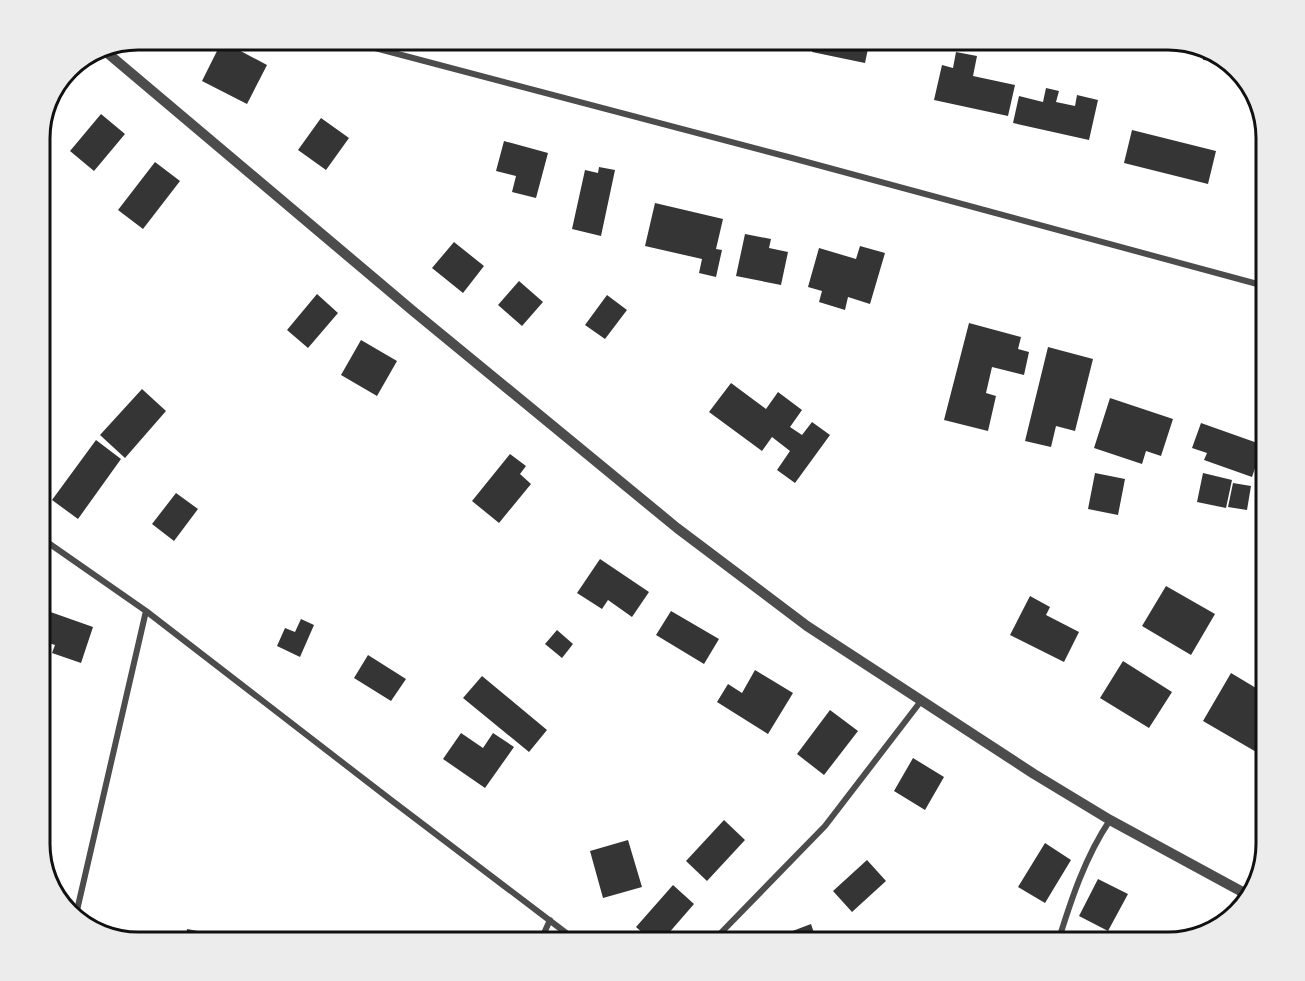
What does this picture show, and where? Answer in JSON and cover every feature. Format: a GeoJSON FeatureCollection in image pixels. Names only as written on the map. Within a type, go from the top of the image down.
{"type":"FeatureCollection","features":[{"type":"Feature","properties":{"kind":"street"},"geometry":{"type":"LineString","coordinates":[[383,50],[1256,284]]}},
{"type":"Feature","properties":{"kind":"street"},"geometry":{"type":"LineString","coordinates":[[109,54],[677,528],[807,626],[1034,774],[1110,820],[1241,891]]}},
{"type":"Feature","properties":{"kind":"street"},"geometry":{"type":"LineString","coordinates":[[50,544],[146,611],[565,932]]}},
{"type":"Feature","properties":{"kind":"street"},"geometry":{"type":"LineString","coordinates":[[78,907],[146,611]]}},
{"type":"Feature","properties":{"kind":"street"},"geometry":{"type":"LineString","coordinates":[[722,932],[825,826],[921,701]]}},
{"type":"Feature","properties":{"kind":"street"},"geometry":{"type":"LineString","coordinates":[[1061,932],[1075,890],[1110,820]]}},
{"type":"Feature","properties":{"kind":"street"},"geometry":{"type":"LineString","coordinates":[[545,932],[550,920]]}},
{"type":"Feature","properties":{"kind":"building"},"geometry":{"type":"Polygon","coordinates":[[[218,50],[239,50],[267,65],[247,104],[202,81],[218,50]]]}},
{"type":"Feature","properties":{"kind":"building"},"geometry":{"type":"Polygon","coordinates":[[[812,50],[868,50],[865,63],[812,52],[812,50]]]}},
{"type":"Feature","properties":{"kind":"building"},"geometry":{"type":"Polygon","coordinates":[[[956,52],[977,56],[973,76],[1015,85],[1008,116],[934,100],[942,65],[953,68],[956,52]]]}},
{"type":"Feature","properties":{"kind":"building"},"geometry":{"type":"Polygon","coordinates":[[[1046,88],[1059,91],[1056,102],[1075,106],[1077,95],[1098,100],[1089,140],[1013,123],[1019,96],[1043,102],[1046,88]]]}},
{"type":"Feature","properties":{"kind":"building"},"geometry":{"type":"Polygon","coordinates":[[[101,114],[125,134],[94,171],[70,151],[101,114]]]}},
{"type":"Feature","properties":{"kind":"building"},"geometry":{"type":"Polygon","coordinates":[[[321,118],[349,138],[326,170],[298,150],[321,118]]]}},
{"type":"Feature","properties":{"kind":"building"},"geometry":{"type":"Polygon","coordinates":[[[1132,130],[1216,151],[1208,184],[1124,163],[1132,130]]]}},
{"type":"Feature","properties":{"kind":"building"},"geometry":{"type":"Polygon","coordinates":[[[504,141],[548,153],[536,198],[512,192],[516,176],[496,171],[504,141]]]}},
{"type":"Feature","properties":{"kind":"building"},"geometry":{"type":"Polygon","coordinates":[[[155,162],[180,181],[143,229],[118,210],[155,162]]]}},
{"type":"Feature","properties":{"kind":"building"},"geometry":{"type":"Polygon","coordinates":[[[599,167],[615,170],[601,236],[572,229],[585,170],[598,173],[599,167]]]}},
{"type":"Feature","properties":{"kind":"building"},"geometry":{"type":"Polygon","coordinates":[[[655,203],[723,219],[716,249],[722,250],[716,277],[699,273],[702,259],[645,246],[655,203]]]}},
{"type":"Feature","properties":{"kind":"building"},"geometry":{"type":"Polygon","coordinates":[[[745,234],[771,239],[769,248],[788,252],[781,285],[736,276],[745,234]]]}},
{"type":"Feature","properties":{"kind":"building"},"geometry":{"type":"Polygon","coordinates":[[[454,242],[484,266],[463,293],[432,268],[454,242]]]}},
{"type":"Feature","properties":{"kind":"building"},"geometry":{"type":"Polygon","coordinates":[[[860,246],[885,253],[870,304],[848,297],[845,310],[819,302],[822,291],[808,287],[819,248],[856,259],[860,246]]]}},
{"type":"Feature","properties":{"kind":"building"},"geometry":{"type":"Polygon","coordinates":[[[519,281],[543,302],[522,326],[498,305],[519,281]]]}},
{"type":"Feature","properties":{"kind":"building"},"geometry":{"type":"Polygon","coordinates":[[[317,294],[338,313],[308,348],[287,330],[317,294]]]}},
{"type":"Feature","properties":{"kind":"building"},"geometry":{"type":"Polygon","coordinates":[[[607,295],[627,310],[605,339],[585,325],[607,295]]]}},
{"type":"Feature","properties":{"kind":"building"},"geometry":{"type":"Polygon","coordinates":[[[969,323],[1021,337],[1018,349],[1029,352],[1024,375],[992,367],[986,393],[996,396],[988,431],[944,420],[969,323]]]}},
{"type":"Feature","properties":{"kind":"building"},"geometry":{"type":"Polygon","coordinates":[[[361,340],[397,361],[377,396],[341,375],[361,340]]]}},
{"type":"Feature","properties":{"kind":"building"},"geometry":{"type":"Polygon","coordinates":[[[1048,347],[1093,359],[1075,431],[1056,426],[1051,447],[1025,441],[1048,347]]]}},
{"type":"Feature","properties":{"kind":"building"},"geometry":{"type":"Polygon","coordinates":[[[731,383],[766,409],[778,392],[802,410],[790,427],[802,435],[812,422],[830,435],[795,483],[777,470],[790,451],[772,437],[762,451],[709,412],[731,383]]]}},
{"type":"Feature","properties":{"kind":"building"},"geometry":{"type":"Polygon","coordinates":[[[142,389],[166,411],[125,458],[100,435],[142,389]]]}},
{"type":"Feature","properties":{"kind":"building"},"geometry":{"type":"Polygon","coordinates":[[[1110,398],[1173,419],[1161,456],[1146,451],[1142,464],[1094,448],[1110,398]]]}},
{"type":"Feature","properties":{"kind":"building"},"geometry":{"type":"Polygon","coordinates":[[[1201,423],[1256,443],[1256,465],[1252,477],[1204,460],[1207,453],[1192,448],[1201,423]]]}},
{"type":"Feature","properties":{"kind":"building"},"geometry":{"type":"Polygon","coordinates":[[[96,440],[121,459],[78,519],[52,500],[96,440]]]}},
{"type":"Feature","properties":{"kind":"building"},"geometry":{"type":"Polygon","coordinates":[[[510,454],[526,466],[520,474],[531,484],[499,523],[472,501],[510,454]]]}},
{"type":"Feature","properties":{"kind":"building"},"geometry":{"type":"Polygon","coordinates":[[[1095,473],[1125,479],[1118,515],[1088,509],[1095,473]]]}},
{"type":"Feature","properties":{"kind":"building"},"geometry":{"type":"Polygon","coordinates":[[[1203,473],[1232,480],[1226,508],[1197,502],[1203,473]]]}},
{"type":"Feature","properties":{"kind":"building"},"geometry":{"type":"Polygon","coordinates":[[[1233,483],[1251,486],[1247,510],[1228,507],[1233,483]]]}},
{"type":"Feature","properties":{"kind":"building"},"geometry":{"type":"Polygon","coordinates":[[[176,493],[198,509],[174,541],[152,524],[176,493]]]}},
{"type":"Feature","properties":{"kind":"building"},"geometry":{"type":"Polygon","coordinates":[[[600,559],[649,592],[632,617],[608,600],[602,609],[577,593],[600,559]]]}},
{"type":"Feature","properties":{"kind":"building"},"geometry":{"type":"Polygon","coordinates":[[[1166,586],[1215,614],[1191,655],[1142,626],[1166,586]]]}},
{"type":"Feature","properties":{"kind":"building"},"geometry":{"type":"Polygon","coordinates":[[[1030,596],[1050,607],[1046,615],[1079,632],[1064,662],[1010,635],[1030,596]]]}},
{"type":"Feature","properties":{"kind":"building"},"geometry":{"type":"Polygon","coordinates":[[[671,611],[719,639],[704,664],[656,635],[671,611]]]}},
{"type":"Feature","properties":{"kind":"building"},"geometry":{"type":"Polygon","coordinates":[[[50,612],[93,627],[81,663],[52,653],[55,645],[50,643],[50,612]]]}},
{"type":"Feature","properties":{"kind":"building"},"geometry":{"type":"Polygon","coordinates":[[[301,619],[314,625],[300,657],[277,646],[285,628],[295,632],[301,619]]]}},
{"type":"Feature","properties":{"kind":"building"},"geometry":{"type":"Polygon","coordinates":[[[557,630],[573,644],[562,658],[545,644],[557,630]]]}},
{"type":"Feature","properties":{"kind":"building"},"geometry":{"type":"Polygon","coordinates":[[[368,655],[406,679],[391,701],[354,678],[368,655]]]}},
{"type":"Feature","properties":{"kind":"building"},"geometry":{"type":"Polygon","coordinates":[[[1123,661],[1172,692],[1149,728],[1100,698],[1123,661]]]}},
{"type":"Feature","properties":{"kind":"building"},"geometry":{"type":"Polygon","coordinates":[[[755,670],[793,693],[768,734],[717,702],[728,684],[742,693],[755,670]]]}},
{"type":"Feature","properties":{"kind":"building"},"geometry":{"type":"Polygon","coordinates":[[[1231,673],[1256,688],[1256,752],[1203,721],[1231,673]]]}},
{"type":"Feature","properties":{"kind":"building"},"geometry":{"type":"Polygon","coordinates":[[[482,676],[547,730],[529,752],[463,698],[482,676]]]}},
{"type":"Feature","properties":{"kind":"building"},"geometry":{"type":"Polygon","coordinates":[[[830,710],[858,731],[824,775],[797,754],[830,710]]]}},
{"type":"Feature","properties":{"kind":"building"},"geometry":{"type":"Polygon","coordinates":[[[461,733],[483,748],[493,733],[514,747],[485,788],[443,759],[461,733]]]}},
{"type":"Feature","properties":{"kind":"building"},"geometry":{"type":"Polygon","coordinates":[[[913,758],[944,777],[925,810],[894,791],[913,758]]]}},
{"type":"Feature","properties":{"kind":"building"},"geometry":{"type":"Polygon","coordinates":[[[724,820],[745,840],[707,881],[686,861],[724,820]]]}},
{"type":"Feature","properties":{"kind":"building"},"geometry":{"type":"Polygon","coordinates":[[[628,840],[642,887],[603,898],[590,851],[628,840]]]}},
{"type":"Feature","properties":{"kind":"building"},"geometry":{"type":"Polygon","coordinates":[[[1045,843],[1071,860],[1045,903],[1018,887],[1045,843]]]}},
{"type":"Feature","properties":{"kind":"building"},"geometry":{"type":"Polygon","coordinates":[[[867,860],[886,881],[852,912],[833,891],[867,860]]]}},
{"type":"Feature","properties":{"kind":"building"},"geometry":{"type":"Polygon","coordinates":[[[1098,879],[1128,894],[1108,931],[1079,916],[1098,879]]]}},
{"type":"Feature","properties":{"kind":"building"},"geometry":{"type":"Polygon","coordinates":[[[673,885],[694,904],[670,932],[642,932],[636,927],[673,885]]]}},
{"type":"Feature","properties":{"kind":"building"},"geometry":{"type":"Polygon","coordinates":[[[811,924],[814,932],[790,932],[811,924]]]}},
{"type":"Feature","properties":{"kind":"building"},"geometry":{"type":"Polygon","coordinates":[[[187,929],[203,932],[187,932],[187,929]]]}}]}
